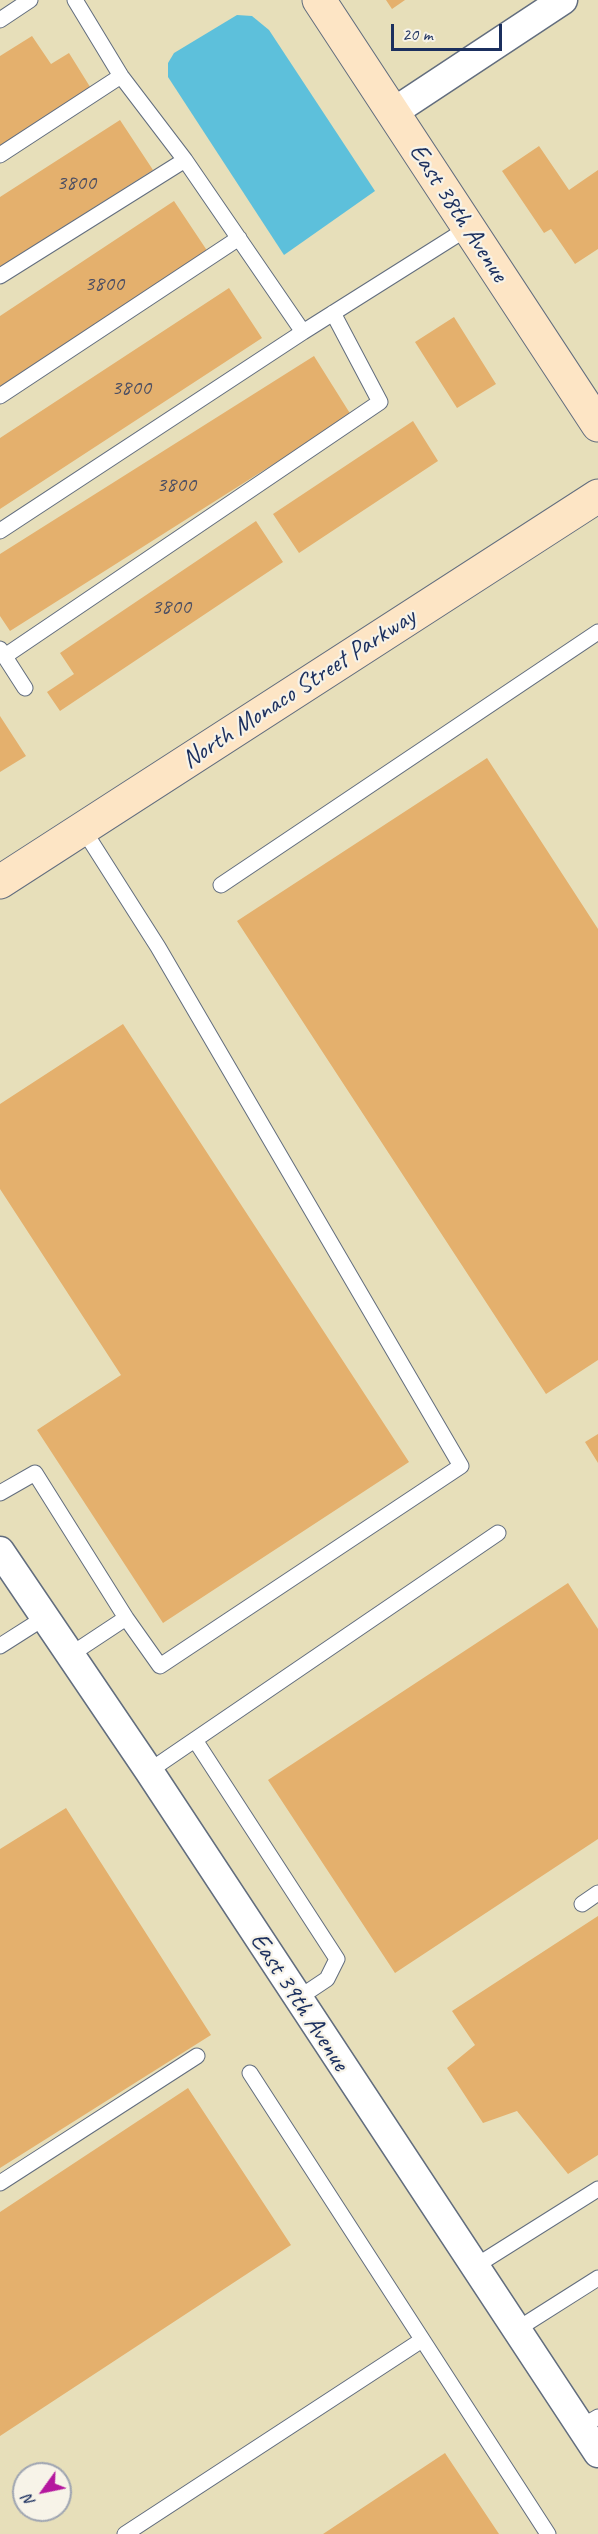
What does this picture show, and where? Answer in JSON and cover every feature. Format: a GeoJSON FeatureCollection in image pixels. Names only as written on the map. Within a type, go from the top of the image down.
{"type":"FeatureCollection","features":[{"type":"Feature","properties":{"kind":"street","name":"East 38th Avenue"},"geometry":{"type":"LineString","coordinates":[[319,0],[598,425]]}},
{"type":"Feature","properties":{"kind":"street"},"geometry":{"type":"LineString","coordinates":[[392,113],[563,0]]}},
{"type":"Feature","properties":{"kind":"street","name":"North Monaco Street Parkway"},"geometry":{"type":"LineString","coordinates":[[0,882],[598,496]]}},
{"type":"Feature","properties":{"kind":"street","name":"East 39th Avenue"},"geometry":{"type":"LineString","coordinates":[[0,1551],[149,1771],[297,2000],[516,2330],[590,2422],[598,2453]]}},
{"type":"Feature","properties":{"kind":"lane"},"geometry":{"type":"LineString","coordinates":[[0,20],[30,0]]}},
{"type":"Feature","properties":{"kind":"lane"},"geometry":{"type":"LineString","coordinates":[[75,0],[121,76],[185,160],[303,332]]}},
{"type":"Feature","properties":{"kind":"lane"},"geometry":{"type":"LineString","coordinates":[[0,155],[121,76]]}},
{"type":"Feature","properties":{"kind":"lane"},"geometry":{"type":"LineString","coordinates":[[0,276],[185,160]]}},
{"type":"Feature","properties":{"kind":"lane"},"geometry":{"type":"LineString","coordinates":[[0,531],[303,332],[468,228]]}},
{"type":"Feature","properties":{"kind":"lane"},"geometry":{"type":"LineString","coordinates":[[0,396],[239,238]]}},
{"type":"Feature","properties":{"kind":"lane"},"geometry":{"type":"LineString","coordinates":[[25,688],[2,653],[380,402],[333,313]]}},
{"type":"Feature","properties":{"kind":"lane"},"geometry":{"type":"LineString","coordinates":[[221,885],[598,633]]}},
{"type":"Feature","properties":{"kind":"lane"},"geometry":{"type":"LineString","coordinates":[[0,1493],[35,1473],[126,1618],[160,1666],[461,1467],[158,946],[82,828]]}},
{"type":"Feature","properties":{"kind":"lane"},"geometry":{"type":"LineString","coordinates":[[149,1771],[498,1533]]}},
{"type":"Feature","properties":{"kind":"lane"},"geometry":{"type":"LineString","coordinates":[[0,1646],[44,1618]]}},
{"type":"Feature","properties":{"kind":"lane"},"geometry":{"type":"LineString","coordinates":[[70,1655],[126,1618]]}},
{"type":"Feature","properties":{"kind":"lane"},"geometry":{"type":"LineString","coordinates":[[195,1740],[337,1959],[327,1979],[297,2000]]}},
{"type":"Feature","properties":{"kind":"lane"},"geometry":{"type":"LineString","coordinates":[[582,1904],[598,1893]]}},
{"type":"Feature","properties":{"kind":"lane"},"geometry":{"type":"LineString","coordinates":[[0,2183],[197,2056]]}},
{"type":"Feature","properties":{"kind":"lane"},"geometry":{"type":"LineString","coordinates":[[250,2073],[548,2534]]}},
{"type":"Feature","properties":{"kind":"lane"},"geometry":{"type":"LineString","coordinates":[[474,2267],[598,2189]]}},
{"type":"Feature","properties":{"kind":"lane"},"geometry":{"type":"LineString","coordinates":[[516,2330],[598,2278]]}},
{"type":"Feature","properties":{"kind":"lane"},"geometry":{"type":"LineString","coordinates":[[125,2534],[422,2340]]}},
{"type":"Feature","properties":{"kind":"water"},"geometry":{"type":"Polygon","coordinates":[[[237,15],[252,16],[269,30],[375,191],[284,255],[168,77],[168,63],[174,53],[237,15]]]}},
{"type":"Feature","properties":{"kind":"building"},"geometry":{"type":"Polygon","coordinates":[[[386,0],[405,0],[392,9],[386,0]]]}},
{"type":"Feature","properties":{"kind":"building"},"geometry":{"type":"Polygon","coordinates":[[[32,36],[51,64],[69,53],[92,90],[0,148],[0,56],[32,36]]]}},
{"type":"Feature","properties":{"kind":"building"},"geometry":{"type":"Polygon","coordinates":[[[120,120],[153,170],[0,267],[0,197],[120,120]]]}},
{"type":"Feature","properties":{"kind":"building"},"geometry":{"type":"Polygon","coordinates":[[[539,146],[569,190],[598,170],[598,249],[575,264],[551,229],[544,233],[502,171],[539,146]]]}},
{"type":"Feature","properties":{"kind":"building"},"geometry":{"type":"Polygon","coordinates":[[[174,201],[208,252],[0,389],[0,316],[174,201]]]}},
{"type":"Feature","properties":{"kind":"building"},"geometry":{"type":"Polygon","coordinates":[[[229,288],[262,338],[0,509],[0,438],[229,288]]]}},
{"type":"Feature","properties":{"kind":"building"},"geometry":{"type":"Polygon","coordinates":[[[454,317],[496,384],[457,408],[415,342],[454,317]]]}},
{"type":"Feature","properties":{"kind":"building"},"geometry":{"type":"Polygon","coordinates":[[[314,356],[351,415],[10,631],[0,616],[0,554],[314,356]]]}},
{"type":"Feature","properties":{"kind":"building"},"geometry":{"type":"Polygon","coordinates":[[[413,421],[438,461],[299,553],[273,514],[413,421]]]}},
{"type":"Feature","properties":{"kind":"building"},"geometry":{"type":"Polygon","coordinates":[[[256,521],[283,562],[60,711],[47,692],[74,674],[60,653],[256,521]]]}},
{"type":"Feature","properties":{"kind":"building"},"geometry":{"type":"Polygon","coordinates":[[[0,716],[26,756],[0,772],[0,716]]]}},
{"type":"Feature","properties":{"kind":"building"},"geometry":{"type":"Polygon","coordinates":[[[487,758],[598,929],[598,1360],[546,1394],[237,921],[487,758]]]}},
{"type":"Feature","properties":{"kind":"building"},"geometry":{"type":"Polygon","coordinates":[[[123,1024],[409,1462],[163,1623],[37,1430],[121,1375],[0,1189],[0,1104],[123,1024]]]}},
{"type":"Feature","properties":{"kind":"building"},"geometry":{"type":"Polygon","coordinates":[[[598,1434],[598,1463],[585,1442],[598,1434]]]}},
{"type":"Feature","properties":{"kind":"building"},"geometry":{"type":"Polygon","coordinates":[[[568,1583],[598,1629],[598,1839],[395,1973],[268,1780],[568,1583]]]}},
{"type":"Feature","properties":{"kind":"building"},"geometry":{"type":"Polygon","coordinates":[[[66,1808],[211,2035],[0,2168],[0,1849],[66,1808]]]}},
{"type":"Feature","properties":{"kind":"building"},"geometry":{"type":"Polygon","coordinates":[[[598,1916],[598,2155],[568,2174],[517,2111],[483,2123],[447,2068],[475,2045],[452,2011],[598,1916]]]}},
{"type":"Feature","properties":{"kind":"building"},"geometry":{"type":"Polygon","coordinates":[[[188,2088],[291,2245],[0,2436],[0,2212],[188,2088]]]}},
{"type":"Feature","properties":{"kind":"building"},"geometry":{"type":"Polygon","coordinates":[[[445,2453],[499,2534],[323,2534],[445,2453]]]}}]}
